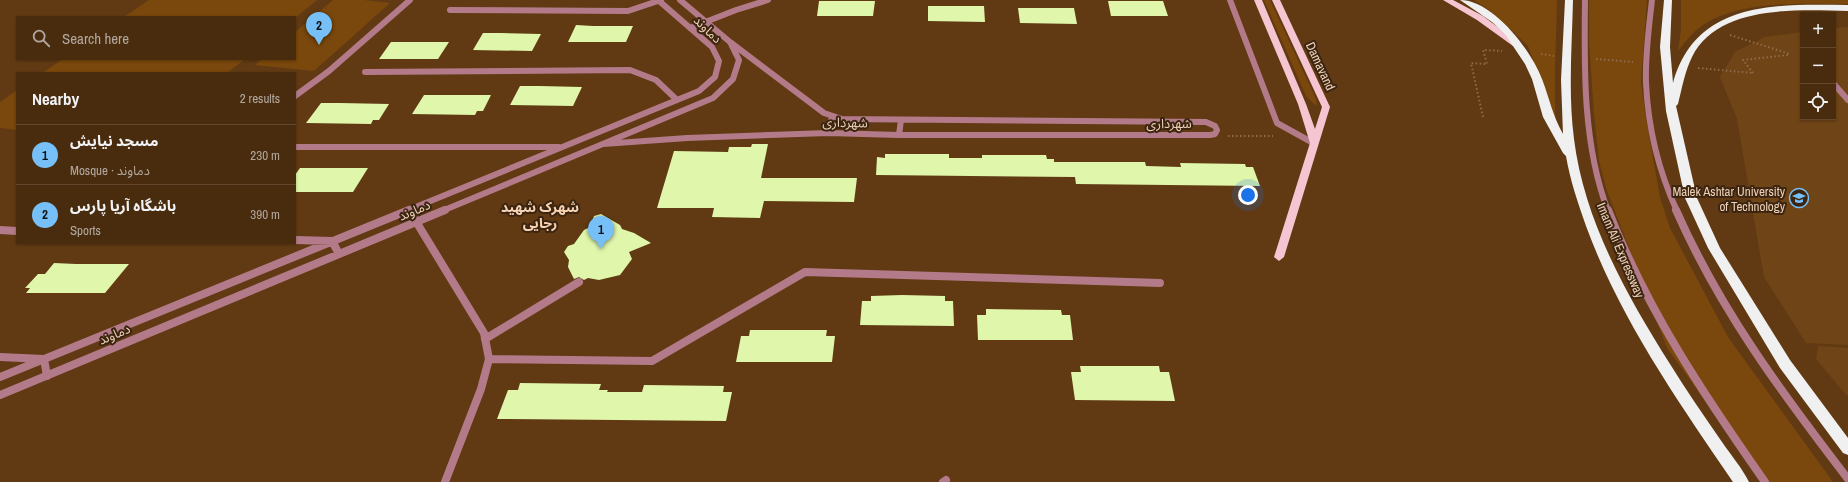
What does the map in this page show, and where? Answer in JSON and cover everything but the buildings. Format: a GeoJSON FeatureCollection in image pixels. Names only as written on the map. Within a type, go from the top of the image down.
{"type":"FeatureCollection","features":[{"type":"Feature","properties":{"kind":"highway"},"geometry":{"type":"LineString","coordinates":[[1464,0],[1495,20],[1508,32],[1530,64],[1537,79],[1548,118],[1572,160]]}},
{"type":"Feature","properties":{"kind":"highway","name":"Imam Ali Expressway"},"geometry":{"type":"LineString","coordinates":[[1569,0],[1566,114],[1572,160],[1587,209],[1608,264],[1630,308],[1675,384],[1741,482]]}},
{"type":"Feature","properties":{"kind":"highway"},"geometry":{"type":"LineString","coordinates":[[1668,0],[1665,47],[1671,111],[1692,198],[1714,248],[1784,364],[1848,448]]}},
{"type":"Feature","properties":{"kind":"highway"},"geometry":{"type":"LineString","coordinates":[[1671,111],[1689,53],[1699,39],[1711,28],[1736,16],[1759,11],[1848,8]]}},
{"type":"Feature","properties":{"kind":"main road"},"geometry":{"type":"LineString","coordinates":[[1258,0],[1302,104],[1315,144]]}},
{"type":"Feature","properties":{"kind":"main road","name":"Damavand"},"geometry":{"type":"LineString","coordinates":[[1276,0],[1326,107],[1279,257]]}},
{"type":"Feature","properties":{"kind":"main road"},"geometry":{"type":"LineString","coordinates":[[1447,0],[1480,18],[1516,44]]}},
{"type":"Feature","properties":{"kind":"street"},"geometry":{"type":"LineString","coordinates":[[296,95],[329,71],[410,0]]}},
{"type":"Feature","properties":{"kind":"street"},"geometry":{"type":"LineString","coordinates":[[450,10],[628,11],[659,0]]}},
{"type":"Feature","properties":{"kind":"street","name":"دماوند"},"geometry":{"type":"LineString","coordinates":[[0,377],[699,91],[715,77],[720,61],[712,47],[659,0]]}},
{"type":"Feature","properties":{"kind":"street","name":"دماوند"},"geometry":{"type":"LineString","coordinates":[[0,395],[713,98],[733,79],[739,60],[730,42],[680,0]]}},
{"type":"Feature","properties":{"kind":"street"},"geometry":{"type":"LineString","coordinates":[[690,28],[768,0]]}},
{"type":"Feature","properties":{"kind":"street"},"geometry":{"type":"LineString","coordinates":[[1230,0],[1277,123],[1315,144]]}},
{"type":"Feature","properties":{"kind":"street"},"geometry":{"type":"LineString","coordinates":[[1585,0],[1584,50],[1590,143],[1593,162],[1618,236],[1641,285],[1680,354],[1726,427],[1765,482]]}},
{"type":"Feature","properties":{"kind":"street"},"geometry":{"type":"LineString","coordinates":[[1652,0],[1646,58],[1647,97],[1656,146],[1668,191],[1691,243],[1713,284],[1747,341],[1784,394],[1848,479]]}},
{"type":"Feature","properties":{"kind":"street","name":"شهرداری"},"geometry":{"type":"LineString","coordinates":[[603,144],[686,138],[828,133],[899,135],[1210,135],[1215,134],[1216,129],[1212,124],[1206,122],[842,119],[832,117],[824,113],[730,42]]}},
{"type":"Feature","properties":{"kind":"street"},"geometry":{"type":"LineString","coordinates":[[365,72],[630,70],[650,74],[664,84],[677,100]]}},
{"type":"Feature","properties":{"kind":"street"},"geometry":{"type":"LineString","coordinates":[[1834,84],[1848,100]]}},
{"type":"Feature","properties":{"kind":"street"},"geometry":{"type":"LineString","coordinates":[[828,133],[832,117]]}},
{"type":"Feature","properties":{"kind":"street"},"geometry":{"type":"LineString","coordinates":[[899,135],[901,120]]}},
{"type":"Feature","properties":{"kind":"street"},"geometry":{"type":"LineString","coordinates":[[296,147],[563,147]]}},
{"type":"Feature","properties":{"kind":"street"},"geometry":{"type":"LineString","coordinates":[[409,210],[484,333],[489,359],[481,390],[445,482]]}},
{"type":"Feature","properties":{"kind":"street"},"geometry":{"type":"LineString","coordinates":[[0,230],[16,231]]}},
{"type":"Feature","properties":{"kind":"street"},"geometry":{"type":"LineString","coordinates":[[296,240],[332,241],[339,254]]}},
{"type":"Feature","properties":{"kind":"street"},"geometry":{"type":"LineString","coordinates":[[489,359],[652,361],[805,272],[1160,283]]}},
{"type":"Feature","properties":{"kind":"street"},"geometry":{"type":"LineString","coordinates":[[485,339],[579,282]]}},
{"type":"Feature","properties":{"kind":"street"},"geometry":{"type":"LineString","coordinates":[[0,357],[44,359],[47,376]]}},
{"type":"Feature","properties":{"kind":"path"},"geometry":{"type":"LineString","coordinates":[[1690,67],[1753,73],[1743,60],[1790,54],[1711,28]]}},
{"type":"Feature","properties":{"kind":"path"},"geometry":{"type":"LineString","coordinates":[[1483,117],[1471,63],[1487,64],[1482,50],[1502,51]]}},
{"type":"Feature","properties":{"kind":"path"},"geometry":{"type":"LineString","coordinates":[[1533,54],[1557,56]]}},
{"type":"Feature","properties":{"kind":"path"},"geometry":{"type":"LineString","coordinates":[[1596,59],[1635,63]]}},
{"type":"Feature","properties":{"kind":"path"},"geometry":{"type":"LineString","coordinates":[[1210,135],[1279,136],[1277,123]]}},
{"type":"Feature","properties":{"kind":"shaded area"},"geometry":{"type":"Polygon","coordinates":[[[149,0],[317,0],[296,17],[125,16],[149,0]]]}},
{"type":"Feature","properties":{"kind":"shaded area"},"geometry":{"type":"Polygon","coordinates":[[[333,0],[364,0],[390,3],[314,71],[255,65],[261,60],[296,60],[296,31],[333,0]]]}},
{"type":"Feature","properties":{"kind":"shaded area"},"geometry":{"type":"Polygon","coordinates":[[[1264,0],[1270,0],[1316,99],[1316,106],[1306,96],[1264,0]]]}},
{"type":"Feature","properties":{"kind":"shaded area"},"geometry":{"type":"Polygon","coordinates":[[[1474,0],[1557,0],[1555,119],[1528,46],[1493,13],[1474,0]]]}},
{"type":"Feature","properties":{"kind":"shaded area"},"geometry":{"type":"Polygon","coordinates":[[[1589,0],[1647,0],[1641,82],[1660,197],[1670,228],[1728,337],[1833,482],[1764,482],[1667,348],[1606,188],[1599,161],[1589,43],[1589,0]]]}},
{"type":"Feature","properties":{"kind":"shaded area"},"geometry":{"type":"Polygon","coordinates":[[[1681,0],[1848,0],[1848,4],[1775,5],[1738,10],[1706,23],[1690,36],[1678,51],[1681,30],[1681,0]]]}},
{"type":"Feature","properties":{"kind":"shaded area","name":"Malek Ashtar University of Technology"},"geometry":{"type":"Polygon","coordinates":[[[1848,27],[1848,345],[1806,343],[1764,277],[1737,119],[1720,77],[1735,52],[1765,37],[1800,32],[1800,120],[1836,120],[1836,28],[1848,27]]]}},
{"type":"Feature","properties":{"kind":"shaded area"},"geometry":{"type":"Polygon","coordinates":[[[62,60],[244,60],[228,72],[44,72],[62,60]]]}},
{"type":"Feature","properties":{"kind":"shaded area"},"geometry":{"type":"Polygon","coordinates":[[[16,91],[16,130],[0,128],[0,102],[16,91]]]}},
{"type":"Feature","properties":{"kind":"shaded area"},"geometry":{"type":"Polygon","coordinates":[[[1818,346],[1848,348],[1848,397],[1816,359],[1818,346]]]}},
{"type":"Feature","properties":{"kind":"place","name":"باشگاه آریا پارس"},"geometry":{"type":"Point","coordinates":[319,45]}},
{"type":"Feature","properties":{"kind":"place","name":"Malek Ashtar University of Technology"},"geometry":{"type":"Point","coordinates":[1799,198]}},
{"type":"Feature","properties":{"kind":"place","name":"مسجد نیایش"},"geometry":{"type":"Point","coordinates":[601,249]}},
{"type":"Feature","properties":{"kind":"district","name":"شهرک شهید رجایی"},"geometry":{"type":"Point","coordinates":[540,216]}}]}
